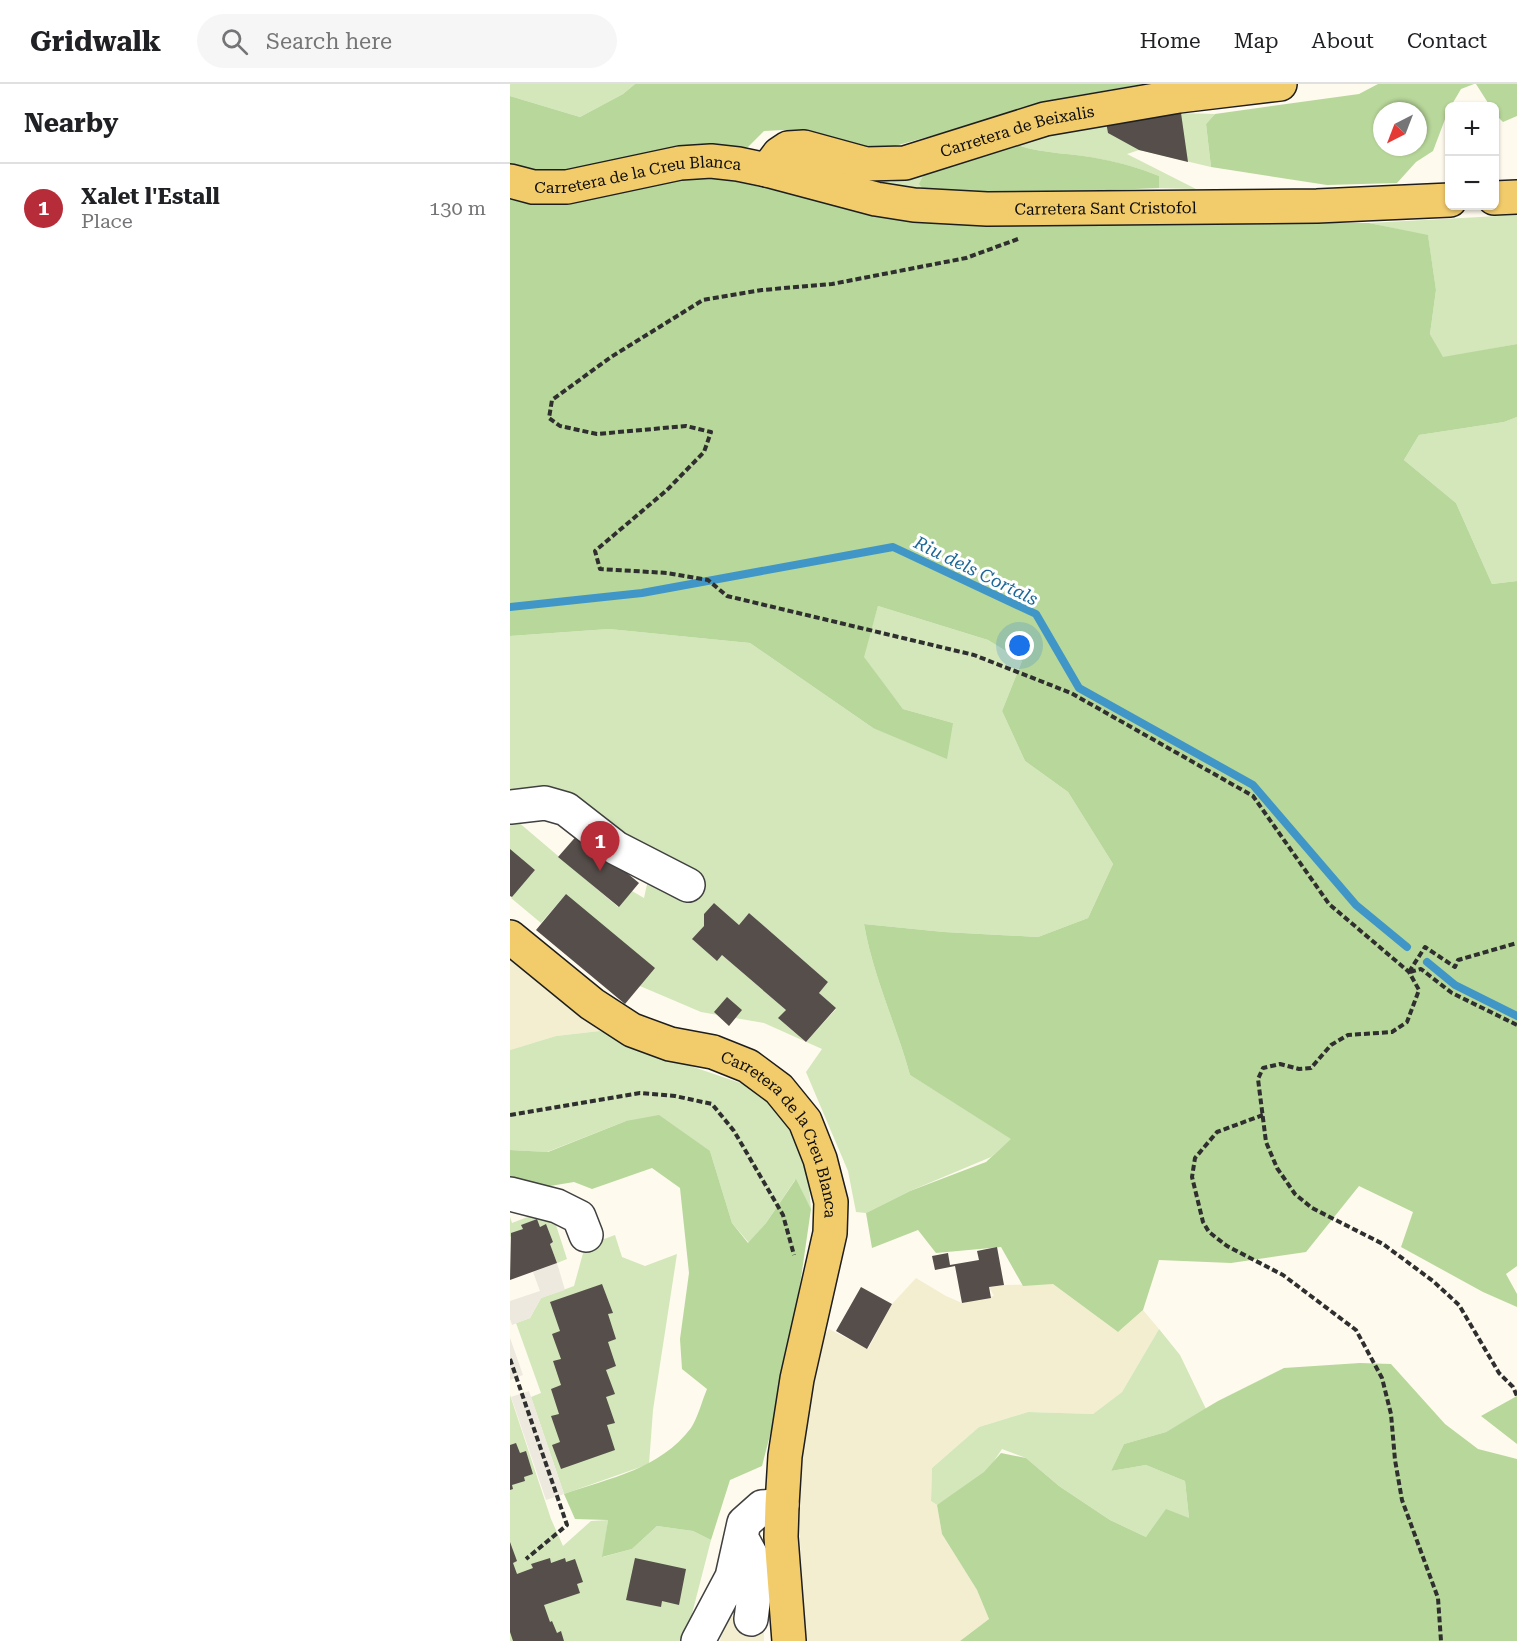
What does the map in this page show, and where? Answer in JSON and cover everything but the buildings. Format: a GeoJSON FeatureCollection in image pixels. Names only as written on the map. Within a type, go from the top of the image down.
{"type":"FeatureCollection","features":[{"type":"Feature","properties":{"kind":"main road","name":"Carretera de Beixalis"},"geometry":{"type":"LineString","coordinates":[[767,170],[779,154],[788,148],[804,147],[866,164],[905,163],[1046,119],[1179,96],[1280,84]]}},
{"type":"Feature","properties":{"kind":"main road","name":"Carretera de la Creu Blanca"},"geometry":{"type":"LineString","coordinates":[[510,181],[533,187],[567,187],[680,163],[711,161],[767,170]]}},
{"type":"Feature","properties":{"kind":"main road","name":"Carretera Sant Cristofol"},"geometry":{"type":"LineString","coordinates":[[767,170],[876,199],[914,205],[987,209],[1317,206],[1445,200]]}},
{"type":"Feature","properties":{"kind":"main road"},"geometry":{"type":"LineString","coordinates":[[1499,198],[1517,198]]}},
{"type":"Feature","properties":{"kind":"main road","name":"Carretera de la Creu Blanca"},"geometry":{"type":"LineString","coordinates":[[510,937],[592,1004],[632,1030],[670,1044],[713,1052],[748,1066],[779,1089],[805,1121],[820,1159],[831,1202],[830,1233],[796,1379],[785,1456],[781,1537],[789,1641]]}},
{"type":"Feature","properties":{"kind":"street"},"geometry":{"type":"LineString","coordinates":[[510,807],[545,803],[566,809],[616,848],[688,885]]}},
{"type":"Feature","properties":{"kind":"street"},"geometry":{"type":"LineString","coordinates":[[510,1194],[557,1206],[579,1217],[586,1235]]}},
{"type":"Feature","properties":{"kind":"street"},"geometry":{"type":"LineString","coordinates":[[698,1640],[732,1576],[744,1523],[762,1507],[782,1505]]}},
{"type":"Feature","properties":{"kind":"street"},"geometry":{"type":"LineString","coordinates":[[741,1537],[758,1573],[751,1619]]}},
{"type":"Feature","properties":{"kind":"path"},"geometry":{"type":"LineString","coordinates":[[1020,238],[966,258],[843,282],[762,290],[703,300],[611,357],[552,400],[549,418],[560,426],[597,434],[686,426],[711,432],[704,452],[667,490],[596,551],[600,569],[667,573],[708,580],[727,596],[974,655],[1071,693],[1252,796],[1329,904],[1409,972],[1419,990],[1407,1022],[1392,1032],[1347,1035],[1331,1045],[1311,1068],[1299,1069],[1280,1064],[1263,1068],[1258,1079],[1266,1142],[1277,1168],[1295,1194],[1312,1208],[1383,1244],[1433,1281],[1459,1305],[1499,1373],[1513,1387],[1517,1396]]}},
{"type":"Feature","properties":{"kind":"path"},"geometry":{"type":"LineString","coordinates":[[1409,972],[1425,947],[1455,967],[1458,960],[1517,943]]}},
{"type":"Feature","properties":{"kind":"path"},"geometry":{"type":"LineString","coordinates":[[1409,972],[1421,969],[1452,993],[1517,1025]]}},
{"type":"Feature","properties":{"kind":"path"},"geometry":{"type":"LineString","coordinates":[[510,1115],[640,1093],[675,1096],[712,1104],[734,1131],[783,1215],[796,1261]]}},
{"type":"Feature","properties":{"kind":"path"},"geometry":{"type":"LineString","coordinates":[[1263,1115],[1217,1132],[1195,1158],[1192,1177],[1203,1222],[1209,1232],[1227,1246],[1283,1275],[1356,1330],[1382,1378],[1391,1414],[1395,1460],[1402,1500],[1438,1598],[1442,1641]]}},
{"type":"Feature","properties":{"kind":"path"},"geometry":{"type":"LineString","coordinates":[[510,1359],[567,1525],[526,1559]]}},
{"type":"Feature","properties":{"kind":"shaded area"},"geometry":{"type":"Polygon","coordinates":[[[510,957],[600,1031],[556,1036],[510,1050],[510,957]]]}},
{"type":"Feature","properties":{"kind":"shaded area"},"geometry":{"type":"Polygon","coordinates":[[[557,1263],[565,1290],[541,1298],[530,1318],[512,1325],[510,1301],[540,1291],[533,1272],[557,1263]]]}},
{"type":"Feature","properties":{"kind":"shaded area"},"geometry":{"type":"Polygon","coordinates":[[[916,1278],[962,1303],[994,1296],[989,1287],[1053,1284],[1118,1332],[1143,1310],[1159,1329],[1122,1392],[1093,1414],[1028,1412],[979,1427],[932,1468],[931,1501],[937,1505],[942,1534],[977,1590],[989,1619],[960,1641],[805,1641],[798,1499],[802,1407],[816,1349],[829,1329],[868,1349],[892,1304],[916,1278]]]}},
{"type":"Feature","properties":{"kind":"shaded area"},"geometry":{"type":"Polygon","coordinates":[[[510,1338],[523,1375],[510,1380],[510,1338]]]}},
{"type":"Feature","properties":{"kind":"shaded area"},"geometry":{"type":"Polygon","coordinates":[[[529,1391],[564,1494],[546,1500],[511,1397],[529,1391]]]}},
{"type":"Feature","properties":{"kind":"shaded area"},"geometry":{"type":"Polygon","coordinates":[[[732,1616],[764,1621],[764,1641],[720,1641],[725,1623],[732,1616]]]}},
{"type":"Feature","properties":{"kind":"green space"},"geometry":{"type":"Polygon","coordinates":[[[510,84],[635,84],[623,94],[580,117],[510,96],[510,84]]]}},
{"type":"Feature","properties":{"kind":"green space"},"geometry":{"type":"Polygon","coordinates":[[[635,84],[1143,84],[1074,96],[877,151],[847,148],[783,130],[764,131],[748,147],[593,170],[547,172],[510,165],[510,96],[580,117],[623,94],[635,84]]]}},
{"type":"Feature","properties":{"kind":"green space"},"geometry":{"type":"Polygon","coordinates":[[[1378,84],[1474,84],[1461,89],[1453,102],[1445,102],[1445,119],[1433,151],[1427,155],[1427,102],[1373,102],[1373,156],[1425,156],[1416,162],[1397,183],[1327,185],[1211,167],[1206,124],[1215,114],[1359,94],[1378,84]]]}},
{"type":"Feature","properties":{"kind":"green space"},"geometry":{"type":"Polygon","coordinates":[[[1476,84],[1517,84],[1517,116],[1503,122],[1499,118],[1499,102],[1487,102],[1476,84]]]}},
{"type":"Feature","properties":{"kind":"green space"},"geometry":{"type":"Polygon","coordinates":[[[1181,113],[1215,114],[1206,124],[1211,167],[1139,150],[1127,154],[1196,189],[1159,188],[1159,176],[1137,168],[1100,159],[1017,145],[1069,129],[1181,113]]]}},
{"type":"Feature","properties":{"kind":"green space"},"geometry":{"type":"Polygon","coordinates":[[[1017,145],[1101,159],[1138,168],[1159,176],[1159,188],[1009,194],[926,192],[919,184],[924,174],[1017,145]]]}},
{"type":"Feature","properties":{"kind":"green space"},"geometry":{"type":"Polygon","coordinates":[[[836,173],[891,182],[924,174],[926,192],[906,191],[836,173]]]}},
{"type":"Feature","properties":{"kind":"green space"},"geometry":{"type":"Polygon","coordinates":[[[673,178],[723,179],[881,215],[1038,225],[1369,223],[1428,235],[1436,290],[1430,334],[1443,357],[1517,344],[1517,417],[1504,422],[1419,435],[1404,460],[1456,503],[1492,584],[1517,581],[1517,1266],[1506,1274],[1517,1294],[1517,1307],[1483,1292],[1401,1247],[1413,1212],[1359,1186],[1306,1252],[1231,1263],[1159,1260],[1143,1310],[1118,1332],[1053,1284],[1023,1286],[1001,1247],[936,1253],[918,1230],[872,1248],[866,1213],[910,1191],[986,1162],[1011,1139],[910,1075],[873,962],[864,924],[944,932],[1038,937],[1088,918],[1113,864],[1068,792],[1025,761],[1002,711],[1022,661],[988,640],[878,606],[864,657],[903,709],[953,723],[947,759],[873,728],[750,643],[609,629],[510,636],[510,194],[673,178]]]}},
{"type":"Feature","properties":{"kind":"green space"},"geometry":{"type":"Polygon","coordinates":[[[1517,215],[1517,344],[1443,358],[1430,334],[1436,290],[1428,236],[1369,223],[1517,215]]]}},
{"type":"Feature","properties":{"kind":"green space"},"geometry":{"type":"Polygon","coordinates":[[[1517,417],[1517,581],[1492,584],[1456,503],[1404,460],[1419,435],[1504,422],[1517,417]]]}},
{"type":"Feature","properties":{"kind":"green space"},"geometry":{"type":"Polygon","coordinates":[[[878,606],[988,640],[1022,661],[1002,711],[1025,761],[1068,792],[1113,864],[1088,918],[1038,937],[944,932],[864,924],[873,962],[910,1075],[1012,1139],[991,1157],[910,1191],[866,1213],[856,1212],[848,1171],[806,1072],[822,1049],[806,1042],[764,1023],[701,1012],[640,986],[566,894],[541,923],[511,898],[535,870],[510,850],[510,815],[618,907],[632,891],[644,898],[648,880],[701,881],[510,797],[510,636],[609,629],[750,643],[873,728],[953,723],[903,709],[863,657],[878,606]],[[714,903],[704,914],[704,926],[693,940],[716,960],[722,955],[786,1010],[779,1019],[806,1042],[836,1009],[819,993],[828,982],[749,913],[739,925],[714,903]]]}},
{"type":"Feature","properties":{"kind":"green space"},"geometry":{"type":"Polygon","coordinates":[[[600,1031],[635,1047],[752,1087],[784,1118],[807,1163],[811,1209],[795,1180],[766,1223],[749,1243],[732,1223],[710,1151],[626,1121],[547,1152],[510,1150],[510,1050],[556,1036],[600,1031]]]}},
{"type":"Feature","properties":{"kind":"green space"},"geometry":{"type":"Polygon","coordinates":[[[659,1115],[710,1151],[732,1223],[748,1243],[766,1223],[796,1179],[811,1209],[779,1400],[762,1466],[730,1480],[711,1540],[693,1531],[657,1526],[632,1549],[602,1557],[608,1520],[575,1519],[564,1494],[616,1477],[649,1463],[665,1453],[691,1428],[707,1389],[682,1369],[680,1339],[689,1273],[680,1188],[652,1168],[592,1189],[574,1182],[532,1189],[510,1180],[510,1150],[548,1152],[626,1121],[659,1115]]]}},
{"type":"Feature","properties":{"kind":"green space"},"geometry":{"type":"Polygon","coordinates":[[[538,1213],[555,1222],[567,1259],[557,1263],[550,1244],[553,1242],[546,1225],[540,1227],[537,1219],[522,1225],[523,1229],[510,1237],[510,1217],[512,1223],[538,1213]]]}},
{"type":"Feature","properties":{"kind":"green space"},"geometry":{"type":"Polygon","coordinates":[[[615,1235],[622,1257],[645,1266],[677,1254],[653,1410],[649,1464],[564,1494],[531,1397],[541,1393],[516,1323],[530,1318],[541,1298],[574,1286],[585,1246],[615,1235]]]}},
{"type":"Feature","properties":{"kind":"green space"},"geometry":{"type":"Polygon","coordinates":[[[1159,1329],[1180,1355],[1206,1409],[1166,1432],[1124,1444],[1111,1471],[1146,1465],[1185,1481],[1189,1518],[1146,1537],[1110,1520],[1059,1486],[1026,1458],[1002,1449],[983,1477],[937,1505],[931,1501],[932,1468],[979,1427],[1028,1412],[1093,1414],[1122,1392],[1159,1329]]]}},
{"type":"Feature","properties":{"kind":"green space"},"geometry":{"type":"Polygon","coordinates":[[[1360,1363],[1391,1364],[1445,1424],[1478,1449],[1517,1459],[1517,1641],[960,1641],[989,1619],[977,1590],[942,1534],[937,1505],[984,1472],[1001,1453],[1026,1458],[1059,1486],[1110,1520],[1146,1537],[1166,1509],[1189,1518],[1185,1481],[1146,1465],[1111,1471],[1124,1444],[1166,1432],[1218,1401],[1284,1368],[1360,1363]]]}},
{"type":"Feature","properties":{"kind":"green space"},"geometry":{"type":"Polygon","coordinates":[[[510,1395],[551,1519],[563,1546],[591,1521],[608,1520],[603,1557],[632,1549],[657,1526],[693,1531],[711,1540],[685,1641],[510,1641],[510,1395]]]}},
{"type":"Feature","properties":{"kind":"green space"},"geometry":{"type":"Polygon","coordinates":[[[1517,1396],[1517,1444],[1481,1416],[1517,1396]]]}},
{"type":"Feature","properties":{"kind":"waterway","name":"Riu dels Cortals"},"geometry":{"type":"LineString","coordinates":[[510,607],[642,593],[893,547],[1036,614],[1079,688],[1253,785],[1356,905],[1407,947]]}},
{"type":"Feature","properties":{"kind":"waterway","name":"Riu dels Cortals"},"geometry":{"type":"LineString","coordinates":[[1427,962],[1455,985],[1517,1016]]}},
{"type":"Feature","properties":{"kind":"place","name":"Xalet l'Estall"},"geometry":{"type":"Point","coordinates":[600,871]}}]}
